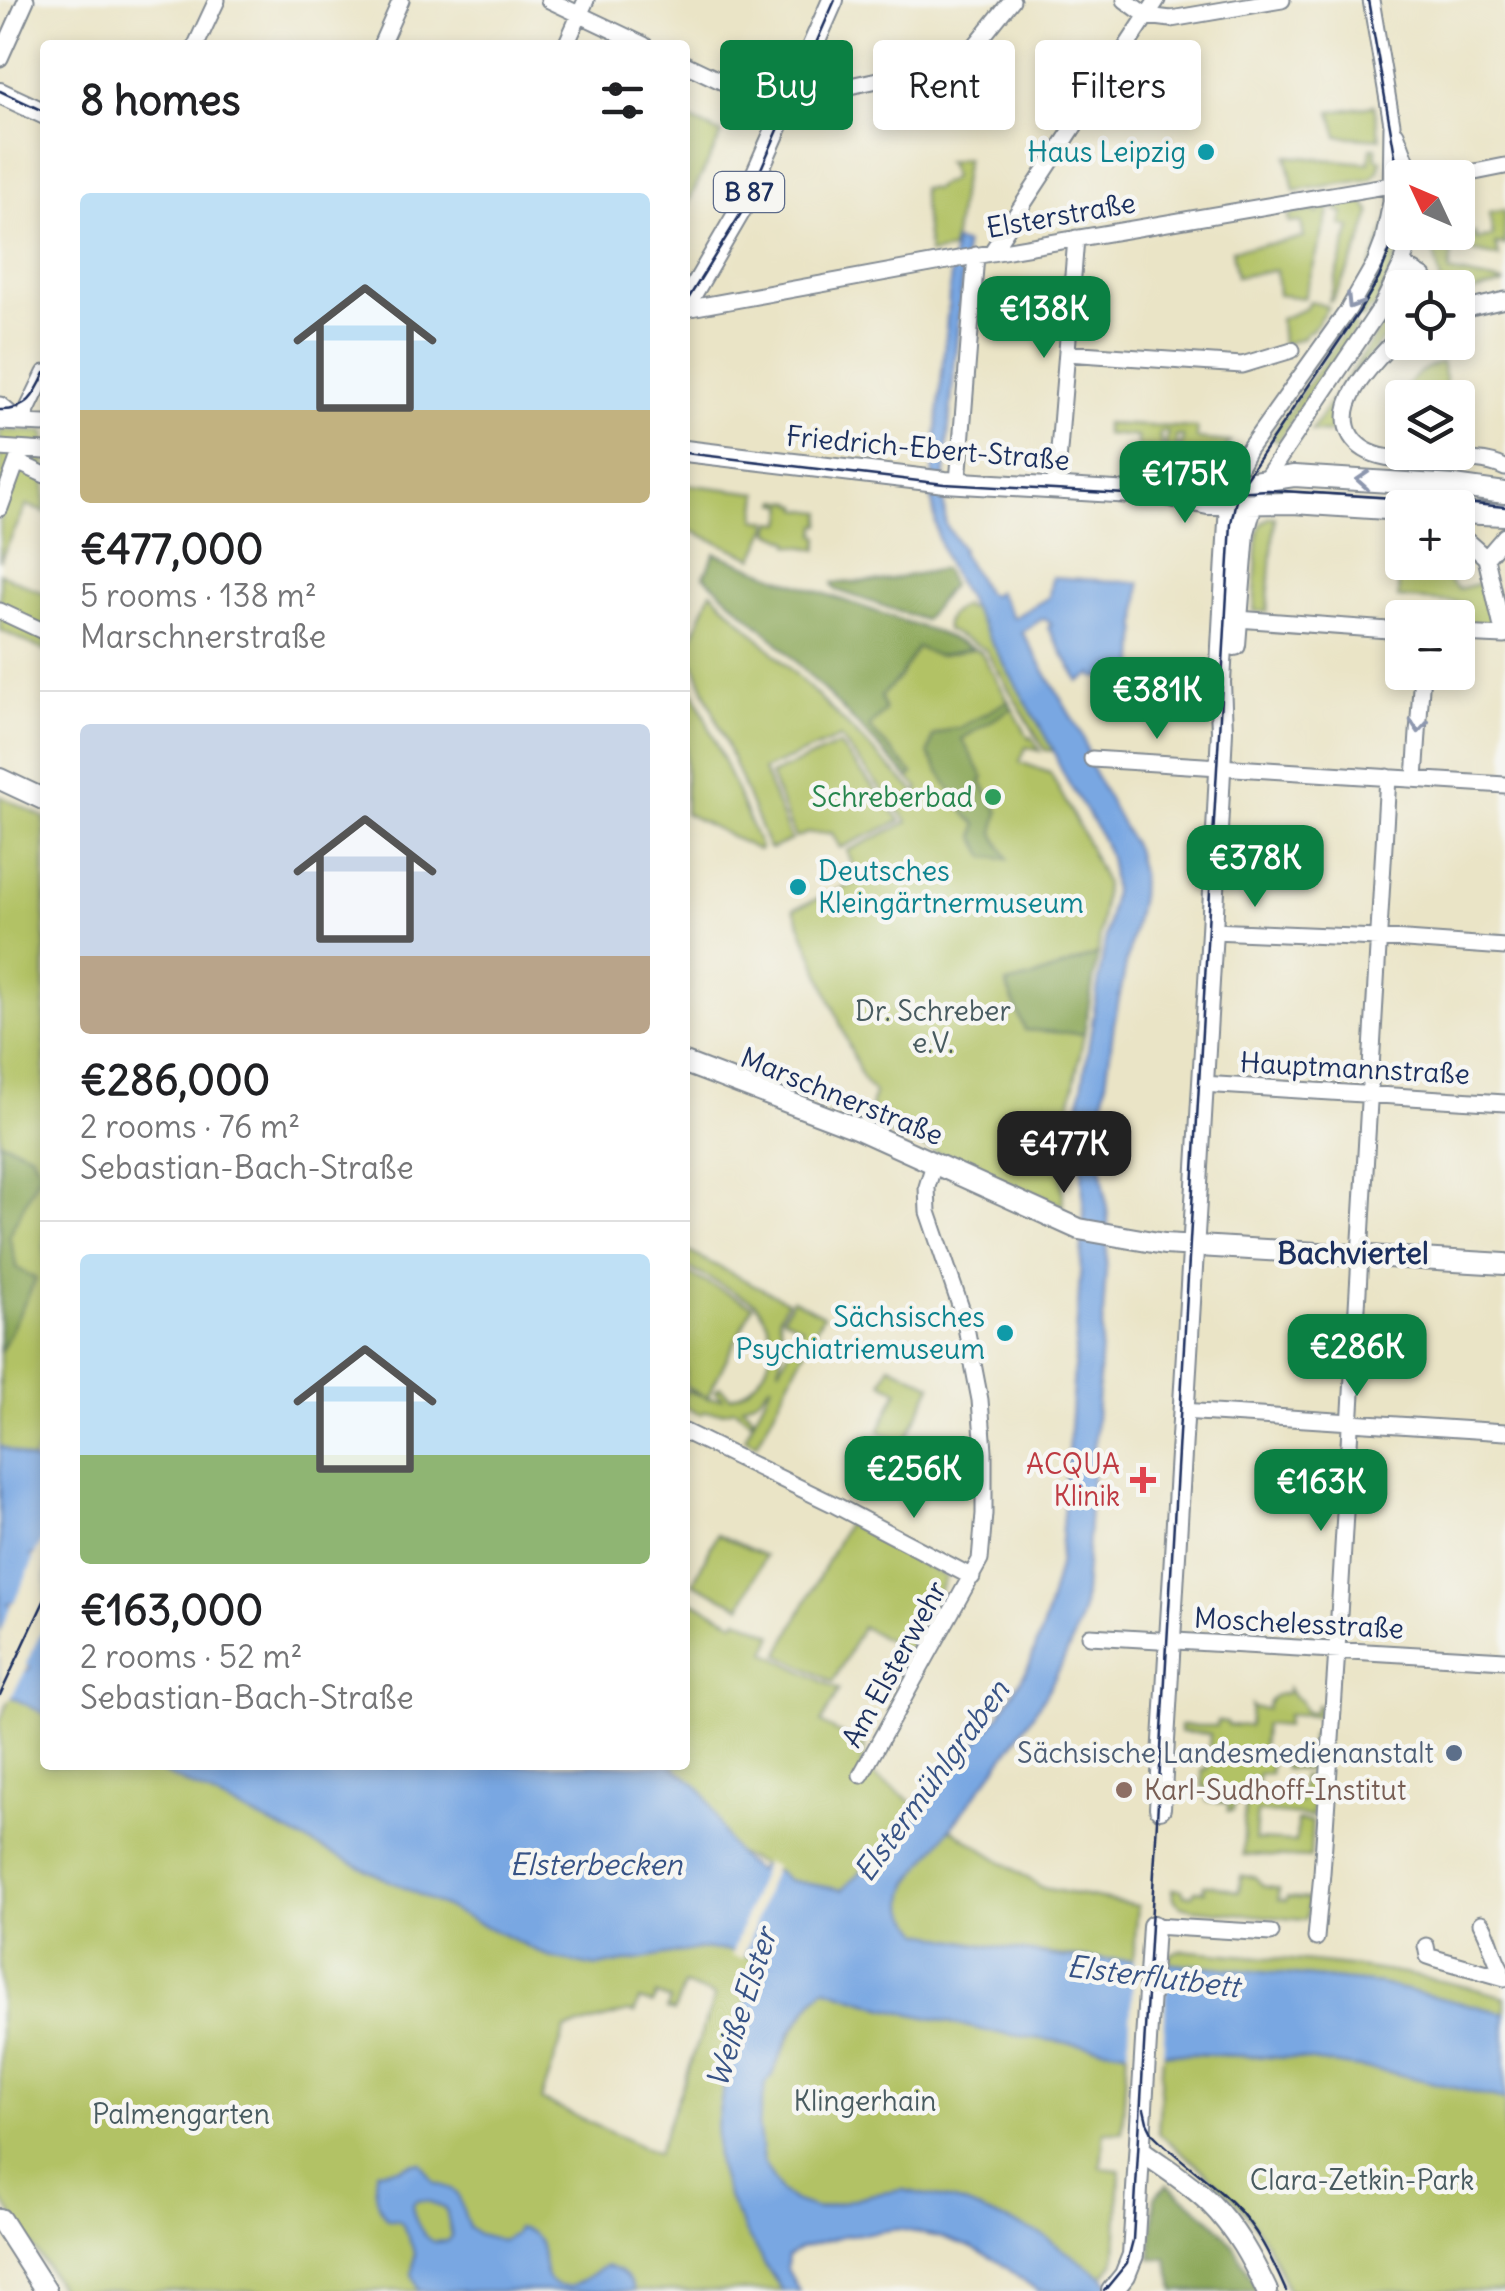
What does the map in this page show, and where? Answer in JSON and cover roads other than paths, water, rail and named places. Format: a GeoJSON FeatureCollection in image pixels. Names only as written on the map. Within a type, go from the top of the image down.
{"type":"FeatureCollection","features":[{"type":"Feature","properties":{"kind":"main road","name":"B 87"},"geometry":{"type":"LineString","coordinates":[[815,40],[833,0]]}},
{"type":"Feature","properties":{"kind":"main road"},"geometry":{"type":"LineString","coordinates":[[0,93],[40,112]]}},
{"type":"Feature","properties":{"kind":"main road","name":"B 87"},"geometry":{"type":"LineString","coordinates":[[690,286],[741,209],[776,130]]}},
{"type":"Feature","properties":{"kind":"main road","name":"Friedrich-Ebert-Straße"},"geometry":{"type":"LineString","coordinates":[[690,452],[945,481],[1166,495],[1197,504],[1239,498],[1385,509]]}},
{"type":"Feature","properties":{"kind":"main road","name":"Friedrich-Ebert-Straße"},"geometry":{"type":"LineString","coordinates":[[1239,498],[1264,480],[1307,476],[1503,489]]}},
{"type":"Feature","properties":{"kind":"main road"},"geometry":{"type":"LineString","coordinates":[[1222,730],[1232,683],[1244,532],[1239,498]]}},
{"type":"Feature","properties":{"kind":"main road"},"geometry":{"type":"LineString","coordinates":[[1160,1808],[1212,931],[1222,730],[1220,682],[1239,498]]}},
{"type":"Feature","properties":{"kind":"main road"},"geometry":{"type":"LineString","coordinates":[[1475,514],[1505,516]]}},
{"type":"Feature","properties":{"kind":"main road"},"geometry":{"type":"LineString","coordinates":[[0,780],[40,798]]}},
{"type":"Feature","properties":{"kind":"main road","name":"Marschnerstraße"},"geometry":{"type":"LineString","coordinates":[[690,1065],[856,1128],[1079,1230],[1164,1244],[1505,1264]]}},
{"type":"Feature","properties":{"kind":"main road"},"geometry":{"type":"LineString","coordinates":[[1115,2287],[1134,2255],[1153,1926]]}},
{"type":"Feature","properties":{"kind":"main road"},"geometry":{"type":"LineString","coordinates":[[1140,2150],[1219,2212],[1240,2239],[1267,2291]]}},
{"type":"Feature","properties":{"kind":"main road"},"geometry":{"type":"LineString","coordinates":[[0,2219],[46,2291]]}},
{"type":"Feature","properties":{"kind":"main road"},"geometry":{"type":"LineString","coordinates":[[0,2244],[30,2291]]}},
{"type":"Feature","properties":{"kind":"street"},"geometry":{"type":"LineString","coordinates":[[0,58],[26,0]]}},
{"type":"Feature","properties":{"kind":"street"},"geometry":{"type":"LineString","coordinates":[[198,40],[217,0]]}},
{"type":"Feature","properties":{"kind":"street"},"geometry":{"type":"LineString","coordinates":[[382,40],[401,0]]}},
{"type":"Feature","properties":{"kind":"street"},"geometry":{"type":"LineString","coordinates":[[548,0],[583,7],[636,40]]}},
{"type":"Feature","properties":{"kind":"street"},"geometry":{"type":"LineString","coordinates":[[853,85],[962,62],[1012,0]]}},
{"type":"Feature","properties":{"kind":"street"},"geometry":{"type":"LineString","coordinates":[[1125,0],[1146,16],[1171,19],[1282,0]]}},
{"type":"Feature","properties":{"kind":"street"},"geometry":{"type":"LineString","coordinates":[[945,481],[971,256],[1158,0]]}},
{"type":"Feature","properties":{"kind":"street"},"geometry":{"type":"LineString","coordinates":[[1371,0],[1395,160]]}},
{"type":"Feature","properties":{"kind":"street"},"geometry":{"type":"LineString","coordinates":[[568,40],[583,7]]}},
{"type":"Feature","properties":{"kind":"street"},"geometry":{"type":"LineString","coordinates":[[690,66],[720,78]]}},
{"type":"Feature","properties":{"kind":"street"},"geometry":{"type":"LineString","coordinates":[[1392,124],[1406,160]]}},
{"type":"Feature","properties":{"kind":"street"},"geometry":{"type":"LineString","coordinates":[[1475,172],[1505,166]]}},
{"type":"Feature","properties":{"kind":"street","name":"Elsterstraße"},"geometry":{"type":"LineString","coordinates":[[690,306],[1385,186]]}},
{"type":"Feature","properties":{"kind":"street"},"geometry":{"type":"LineString","coordinates":[[1239,498],[1239,467],[1248,450],[1362,289],[1385,233]]}},
{"type":"Feature","properties":{"kind":"street"},"geometry":{"type":"LineString","coordinates":[[1056,488],[1076,238]]}},
{"type":"Feature","properties":{"kind":"street"},"geometry":{"type":"LineString","coordinates":[[1264,480],[1369,328],[1391,290],[1406,250]]}},
{"type":"Feature","properties":{"kind":"street"},"geometry":{"type":"LineString","coordinates":[[1402,264],[1412,270]]}},
{"type":"Feature","properties":{"kind":"street"},"geometry":{"type":"LineString","coordinates":[[690,288],[728,301]]}},
{"type":"Feature","properties":{"kind":"street"},"geometry":{"type":"LineString","coordinates":[[1475,307],[1505,300]]}},
{"type":"Feature","properties":{"kind":"street"},"geometry":{"type":"LineString","coordinates":[[1067,353],[1242,364],[1292,350]]}},
{"type":"Feature","properties":{"kind":"street"},"geometry":{"type":"LineString","coordinates":[[1385,352],[1353,391],[1346,408],[1348,428],[1364,450],[1375,456],[1486,460],[1505,468]]}},
{"type":"Feature","properties":{"kind":"street"},"geometry":{"type":"LineString","coordinates":[[32,423],[40,392]]}},
{"type":"Feature","properties":{"kind":"street"},"geometry":{"type":"LineString","coordinates":[[0,405],[32,423]]}},
{"type":"Feature","properties":{"kind":"street"},"geometry":{"type":"LineString","coordinates":[[0,422],[32,423]]}},
{"type":"Feature","properties":{"kind":"street"},"geometry":{"type":"LineString","coordinates":[[0,448],[40,471]]}},
{"type":"Feature","properties":{"kind":"street"},"geometry":{"type":"LineString","coordinates":[[19,456],[40,452]]}},
{"type":"Feature","properties":{"kind":"street"},"geometry":{"type":"LineString","coordinates":[[0,508],[19,456]]}},
{"type":"Feature","properties":{"kind":"street"},"geometry":{"type":"LineString","coordinates":[[1486,558],[1505,536]]}},
{"type":"Feature","properties":{"kind":"street"},"geometry":{"type":"LineString","coordinates":[[1475,549],[1486,558],[1505,636],[1475,635]]}},
{"type":"Feature","properties":{"kind":"street"},"geometry":{"type":"LineString","coordinates":[[0,611],[40,630]]}},
{"type":"Feature","properties":{"kind":"street"},"geometry":{"type":"LineString","coordinates":[[1237,619],[1385,630]]}},
{"type":"Feature","properties":{"kind":"street"},"geometry":{"type":"LineString","coordinates":[[1415,779],[1421,690]]}},
{"type":"Feature","properties":{"kind":"street"},"geometry":{"type":"LineString","coordinates":[[1092,759],[1505,785]]}},
{"type":"Feature","properties":{"kind":"street"},"geometry":{"type":"LineString","coordinates":[[1316,1938],[1337,1650],[1388,777]]}},
{"type":"Feature","properties":{"kind":"street"},"geometry":{"type":"LineString","coordinates":[[1212,931],[1505,946]]}},
{"type":"Feature","properties":{"kind":"street","name":"Hauptmannstraße"},"geometry":{"type":"LineString","coordinates":[[1202,1084],[1505,1102]]}},
{"type":"Feature","properties":{"kind":"street","name":"Am Elsterwehr"},"geometry":{"type":"LineString","coordinates":[[861,1775],[980,1560],[984,1451],[980,1400],[964,1317],[928,1212],[927,1187],[934,1164]]}},
{"type":"Feature","properties":{"kind":"street"},"geometry":{"type":"LineString","coordinates":[[1182,1411],[1505,1432]]}},
{"type":"Feature","properties":{"kind":"street"},"geometry":{"type":"LineString","coordinates":[[690,1434],[972,1577]]}},
{"type":"Feature","properties":{"kind":"street","name":"Moschelesstraße"},"geometry":{"type":"LineString","coordinates":[[1090,1636],[1505,1660]]}},
{"type":"Feature","properties":{"kind":"street"},"geometry":{"type":"LineString","coordinates":[[1426,1946],[1428,1956],[1502,1977],[1481,1923]]}},
{"type":"Feature","properties":{"kind":"street"},"geometry":{"type":"LineString","coordinates":[[1153,1926],[1271,1934]]}},
{"type":"Feature","properties":{"kind":"water"},"geometry":{"type":"Polygon","coordinates":[[[954,242],[965,244],[943,495],[946,525],[986,593],[992,595],[997,591],[1013,618],[1049,597],[1052,577],[1140,583],[1135,679],[1093,674],[1079,681],[1047,620],[1042,619],[1022,632],[1083,737],[1092,769],[1135,849],[1141,874],[1098,1140],[1108,1217],[1107,1255],[1083,1609],[1069,1650],[1050,1687],[1003,1758],[910,1882],[906,1909],[922,1933],[979,1945],[1062,1957],[1173,1963],[1380,1984],[1505,2013],[1505,2100],[1394,2073],[1293,2058],[1127,2051],[992,2032],[886,2008],[825,1988],[813,2000],[791,2031],[766,2082],[758,2124],[763,2162],[780,2191],[793,2201],[817,2209],[903,2190],[962,2203],[1042,2235],[1118,2291],[1038,2291],[999,2262],[970,2247],[899,2229],[842,2236],[800,2248],[788,2256],[787,2269],[799,2291],[783,2291],[733,2208],[717,2156],[718,2121],[730,2062],[727,2059],[733,2052],[758,1963],[755,1958],[727,1950],[699,1949],[597,1967],[552,1958],[157,1770],[677,1770],[699,1787],[730,1845],[746,1863],[758,1871],[761,1865],[779,1872],[787,1880],[842,1890],[907,1829],[1001,1713],[1030,1664],[1059,1566],[1084,1215],[1079,1107],[1113,891],[1110,861],[1101,838],[948,566],[938,538],[931,494],[954,242]]]}},
{"type":"Feature","properties":{"kind":"water"},"geometry":{"type":"Polygon","coordinates":[[[0,1446],[40,1465],[40,1557],[31,1556],[40,1562],[40,1615],[12,1602],[8,1604],[40,1620],[40,1711],[0,1691],[0,1658],[26,1671],[30,1668],[0,1652],[0,1446]]]}},
{"type":"Feature","properties":{"kind":"water"},"geometry":{"type":"Polygon","coordinates":[[[421,2163],[434,2183],[452,2189],[458,2195],[469,2228],[478,2235],[502,2241],[517,2228],[534,2235],[541,2245],[544,2270],[552,2283],[572,2286],[606,2266],[624,2275],[634,2291],[419,2291],[412,2274],[415,2253],[402,2223],[384,2216],[376,2189],[377,2171],[421,2163]],[[417,2200],[412,2204],[419,2226],[434,2242],[448,2241],[452,2236],[446,2209],[417,2200]]]}},
{"type":"Feature","properties":{"kind":"tram line"},"geometry":{"type":"LineString","coordinates":[[690,296],[743,210],[835,0]]}},
{"type":"Feature","properties":{"kind":"tram line"},"geometry":{"type":"LineString","coordinates":[[1104,2291],[1127,2263],[1133,2240],[1231,523],[1245,479],[1359,312],[1379,278],[1395,238],[1399,178],[1368,0]]}},
{"type":"Feature","properties":{"kind":"tram line"},"geometry":{"type":"LineString","coordinates":[[0,91],[40,110]]}},
{"type":"Feature","properties":{"kind":"tram line"},"geometry":{"type":"LineString","coordinates":[[0,410],[23,405],[40,384]]}},
{"type":"Feature","properties":{"kind":"tram line"},"geometry":{"type":"LineString","coordinates":[[690,454],[944,484],[1162,496],[1268,490],[1505,507]]}},
{"type":"Feature","properties":{"kind":"tram line"},"geometry":{"type":"LineString","coordinates":[[0,1695],[40,1610]]}},
{"type":"Feature","properties":{"kind":"tram line"},"geometry":{"type":"LineString","coordinates":[[1144,2109],[1153,2134],[1249,2222],[1286,2291]]}},
{"type":"Feature","properties":{"kind":"place","name":"Haus Leipzig"},"geometry":{"type":"Point","coordinates":[1206,152]}},
{"type":"Feature","properties":{"kind":"place","name":"Schreberbad"},"geometry":{"type":"Point","coordinates":[993,797]}},
{"type":"Feature","properties":{"kind":"place","name":"Deutsches Kleingärtnermuseum"},"geometry":{"type":"Point","coordinates":[798,887]}},
{"type":"Feature","properties":{"kind":"place","name":"Sächsisches Psychiatriemuseum"},"geometry":{"type":"Point","coordinates":[1005,1333]}},
{"type":"Feature","properties":{"kind":"place","name":"ACQUA Klinik"},"geometry":{"type":"Point","coordinates":[1143,1480]}},
{"type":"Feature","properties":{"kind":"place","name":"Sächsische Landesmedienanstalt"},"geometry":{"type":"Point","coordinates":[1454,1753]}},
{"type":"Feature","properties":{"kind":"place","name":"Karl-Sudhoff-Institut"},"geometry":{"type":"Point","coordinates":[1124,1790]}},
{"type":"Feature","properties":{"kind":"district","name":"Bachviertel"},"geometry":{"type":"Point","coordinates":[1353,1254]}},
{"type":"Feature","properties":{"kind":"park label","name":"Dr. Schreber e.V."},"geometry":{"type":"Point","coordinates":[933,1027]}},
{"type":"Feature","properties":{"kind":"park label","name":"Klingerhain"},"geometry":{"type":"Point","coordinates":[865,2101]}},
{"type":"Feature","properties":{"kind":"park label","name":"Palmengarten"},"geometry":{"type":"Point","coordinates":[181,2114]}},
{"type":"Feature","properties":{"kind":"park label","name":"Clara-Zetkin-Park"},"geometry":{"type":"Point","coordinates":[1362,2180]}},
{"type":"Feature","properties":{"kind":"water label","name":"Elstermühlgraben"},"geometry":{"type":"Point","coordinates":[932,1781]}},
{"type":"Feature","properties":{"kind":"water label","name":"Elsterbecken"},"geometry":{"type":"Point","coordinates":[596,1865]}},
{"type":"Feature","properties":{"kind":"water label","name":"Elsterflutbett"},"geometry":{"type":"Point","coordinates":[1153,1977]}},
{"type":"Feature","properties":{"kind":"water label","name":"Weiße Elster"},"geometry":{"type":"Point","coordinates":[742,2008]}}]}
